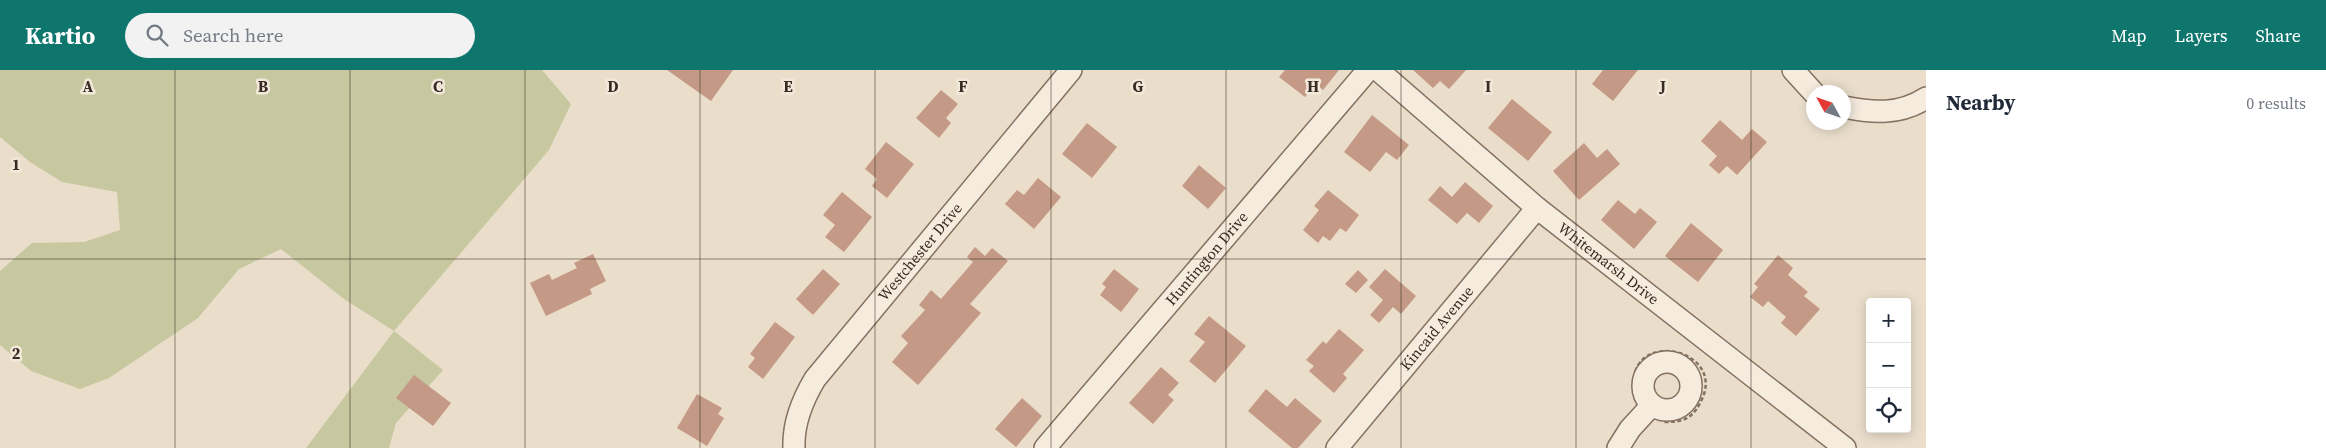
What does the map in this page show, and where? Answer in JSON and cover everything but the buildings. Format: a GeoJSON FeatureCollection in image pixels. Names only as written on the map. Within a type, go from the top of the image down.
{"type":"FeatureCollection","features":[{"type":"Feature","properties":{"kind":"street","name":"Westchester Drive"},"geometry":{"type":"LineString","coordinates":[[794,448],[794,434],[806,393],[815,378],[1071,70]]}},
{"type":"Feature","properties":{"kind":"street","name":"Huntington Drive"},"geometry":{"type":"LineString","coordinates":[[1045,448],[1368,70]]}},
{"type":"Feature","properties":{"kind":"street","name":"Whitemarsh Drive"},"geometry":{"type":"LineString","coordinates":[[1378,70],[1537,208],[1845,448]]}},
{"type":"Feature","properties":{"kind":"street"},"geometry":{"type":"LineString","coordinates":[[1793,70],[1807,85]]}},
{"type":"Feature","properties":{"kind":"street"},"geometry":{"type":"LineString","coordinates":[[1851,108],[1874,113],[1915,105],[1926,98]]}},
{"type":"Feature","properties":{"kind":"street","name":"Kincaid Avenue"},"geometry":{"type":"LineString","coordinates":[[1337,448],[1537,208]]}},
{"type":"Feature","properties":{"kind":"street"},"geometry":{"type":"LineString","coordinates":[[1618,448],[1630,429],[1652,405]]}},
{"type":"Feature","properties":{"kind":"green space"},"geometry":{"type":"Polygon","coordinates":[[[0,70],[542,70],[571,104],[549,150],[394,331],[344,299],[281,249],[239,269],[198,318],[109,378],[80,389],[31,371],[0,345],[0,271],[32,243],[84,242],[120,230],[117,192],[62,182],[30,162],[0,137],[0,70]]]}},
{"type":"Feature","properties":{"kind":"green space"},"geometry":{"type":"Polygon","coordinates":[[[394,331],[443,370],[396,423],[389,448],[306,448],[394,331]]]}}]}
